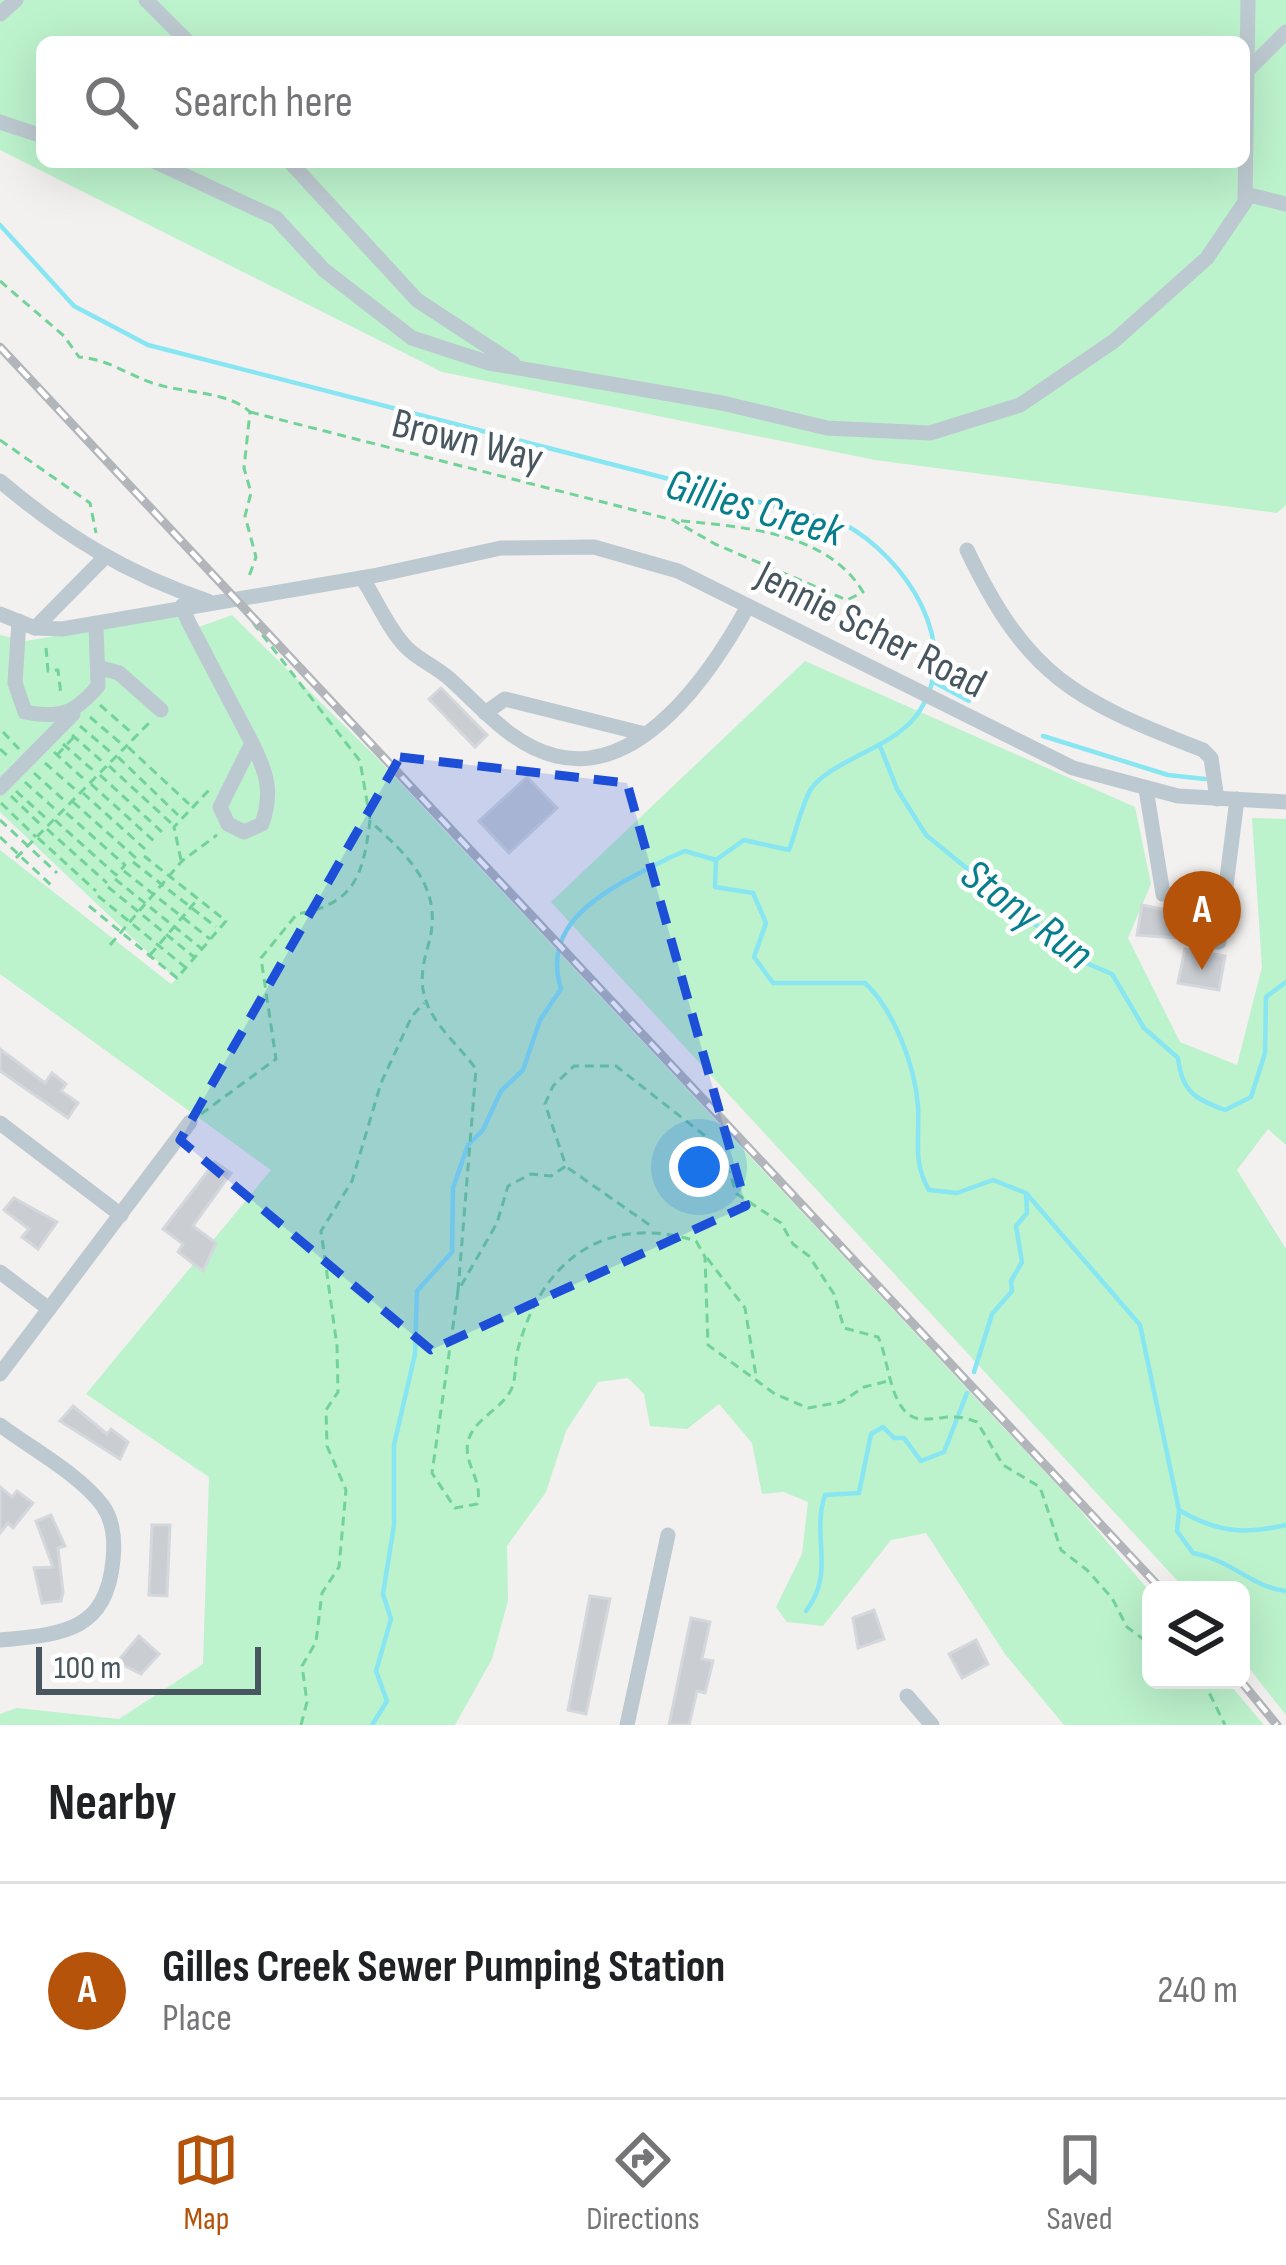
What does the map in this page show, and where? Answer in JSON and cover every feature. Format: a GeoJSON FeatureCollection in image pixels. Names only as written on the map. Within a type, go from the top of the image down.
{"type":"FeatureCollection","features":[{"type":"Feature","properties":{"kind":"street"},"geometry":{"type":"LineString","coordinates":[[0,14],[16,0]]}},
{"type":"Feature","properties":{"kind":"street"},"geometry":{"type":"LineString","coordinates":[[146,0],[182,36]]}},
{"type":"Feature","properties":{"kind":"street"},"geometry":{"type":"LineString","coordinates":[[1248,0],[1249,36]]}},
{"type":"Feature","properties":{"kind":"street"},"geometry":{"type":"LineString","coordinates":[[1250,68],[1286,32]]}},
{"type":"Feature","properties":{"kind":"street"},"geometry":{"type":"LineString","coordinates":[[0,122],[36,134]]}},
{"type":"Feature","properties":{"kind":"street"},"geometry":{"type":"LineString","coordinates":[[168,168],[276,218],[324,270],[412,338],[520,368],[722,403],[826,428],[930,433],[1020,405],[1114,341],[1208,258],[1245,194],[1246,168]]}},
{"type":"Feature","properties":{"kind":"street"},"geometry":{"type":"LineString","coordinates":[[295,168],[416,300],[520,368]]}},
{"type":"Feature","properties":{"kind":"street"},"geometry":{"type":"LineString","coordinates":[[1245,194],[1286,204]]}},
{"type":"Feature","properties":{"kind":"street"},"geometry":{"type":"LineString","coordinates":[[0,481],[103,559],[208,601]]}},
{"type":"Feature","properties":{"kind":"street","name":"Jennie Scher Road"},"geometry":{"type":"LineString","coordinates":[[0,614],[27,625],[96,625],[502,548],[571,544],[647,560],[1073,768],[1145,790],[1286,802]]}},
{"type":"Feature","properties":{"kind":"street"},"geometry":{"type":"LineString","coordinates":[[967,550],[993,603],[1044,670],[1131,722],[1203,749],[1211,758],[1217,799]]}},
{"type":"Feature","properties":{"kind":"street"},"geometry":{"type":"LineString","coordinates":[[96,625],[101,668],[48,745],[25,712],[15,683],[27,625],[103,559]]}},
{"type":"Feature","properties":{"kind":"street"},"geometry":{"type":"LineString","coordinates":[[362,578],[406,647],[448,677],[485,713],[556,756],[589,758],[614,753],[645,734],[708,669],[748,606]]}},
{"type":"Feature","properties":{"kind":"street"},"geometry":{"type":"LineString","coordinates":[[182,606],[252,743],[272,796],[262,824],[244,832],[228,824],[220,808],[252,743]]}},
{"type":"Feature","properties":{"kind":"street"},"geometry":{"type":"LineString","coordinates":[[101,668],[119,674],[161,710]]}},
{"type":"Feature","properties":{"kind":"street"},"geometry":{"type":"LineString","coordinates":[[485,713],[505,699],[645,734]]}},
{"type":"Feature","properties":{"kind":"street"},"geometry":{"type":"LineString","coordinates":[[1145,790],[1162,893],[1227,901]]}},
{"type":"Feature","properties":{"kind":"street"},"geometry":{"type":"LineString","coordinates":[[1204,941],[1219,942],[1237,800]]}},
{"type":"Feature","properties":{"kind":"street"},"geometry":{"type":"LineString","coordinates":[[0,1374],[190,1122]]}},
{"type":"Feature","properties":{"kind":"street"},"geometry":{"type":"LineString","coordinates":[[0,1123],[122,1215]]}},
{"type":"Feature","properties":{"kind":"street"},"geometry":{"type":"LineString","coordinates":[[0,1272],[49,1309]]}},
{"type":"Feature","properties":{"kind":"street"},"geometry":{"type":"LineString","coordinates":[[0,1425],[91,1494],[111,1522],[111,1582],[101,1610],[86,1622],[0,1640]]}},
{"type":"Feature","properties":{"kind":"street"},"geometry":{"type":"LineString","coordinates":[[628,1725],[668,1535]]}},
{"type":"Feature","properties":{"kind":"street"},"geometry":{"type":"LineString","coordinates":[[907,1696],[932,1725]]}},
{"type":"Feature","properties":{"kind":"path","name":"Brown Way"},"geometry":{"type":"LineString","coordinates":[[0,281],[64,336],[79,357],[100,358],[156,385],[234,400],[250,412],[673,520],[752,529],[804,544],[847,565],[863,592],[847,600],[715,544],[673,520]]}},
{"type":"Feature","properties":{"kind":"path"},"geometry":{"type":"LineString","coordinates":[[190,1122],[276,1059],[261,958],[297,914],[325,909],[363,873],[370,821],[360,761],[238,595],[256,557],[245,516],[251,493],[244,468],[250,412]]}},
{"type":"Feature","properties":{"kind":"path"},"geometry":{"type":"LineString","coordinates":[[0,440],[90,503],[96,533]]}},
{"type":"Feature","properties":{"kind":"path"},"geometry":{"type":"LineString","coordinates":[[36,837],[58,670],[48,671],[46,648]]}},
{"type":"Feature","properties":{"kind":"path"},"geometry":{"type":"LineString","coordinates":[[17,856],[161,710]]}},
{"type":"Feature","properties":{"kind":"path"},"geometry":{"type":"LineString","coordinates":[[3,732],[107,765],[171,823]]}},
{"type":"Feature","properties":{"kind":"path"},"geometry":{"type":"LineString","coordinates":[[48,745],[135,737]]}},
{"type":"Feature","properties":{"kind":"path"},"geometry":{"type":"LineString","coordinates":[[48,745],[126,746],[189,804]]}},
{"type":"Feature","properties":{"kind":"path"},"geometry":{"type":"LineString","coordinates":[[48,745],[116,756],[178,815]]}},
{"type":"Feature","properties":{"kind":"path"},"geometry":{"type":"LineString","coordinates":[[48,745],[98,774],[162,832]]}},
{"type":"Feature","properties":{"kind":"path"},"geometry":{"type":"LineString","coordinates":[[48,745],[154,841]]}},
{"type":"Feature","properties":{"kind":"path"},"geometry":{"type":"LineString","coordinates":[[48,745],[80,792],[226,921],[177,978],[89,905]]}},
{"type":"Feature","properties":{"kind":"path"},"geometry":{"type":"LineString","coordinates":[[48,745],[70,802],[219,929]]}},
{"type":"Feature","properties":{"kind":"path"},"geometry":{"type":"LineString","coordinates":[[48,745],[61,812],[125,866],[116,875],[49,824]]}},
{"type":"Feature","properties":{"kind":"path"},"geometry":{"type":"LineString","coordinates":[[48,745],[49,824],[107,885],[194,957]]}},
{"type":"Feature","properties":{"kind":"path"},"geometry":{"type":"LineString","coordinates":[[182,861],[175,827],[202,796]]}},
{"type":"Feature","properties":{"kind":"path"},"geometry":{"type":"LineString","coordinates":[[0,820],[57,873]]}},
{"type":"Feature","properties":{"kind":"path"},"geometry":{"type":"LineString","coordinates":[[370,821],[416,863],[434,896],[436,920],[421,966],[426,1002],[476,1069],[458,1291],[432,1473],[455,1508],[464,1510],[479,1497],[466,1450],[470,1434],[512,1390],[518,1348],[543,1292],[570,1256],[604,1237],[655,1228]]}},
{"type":"Feature","properties":{"kind":"path"},"geometry":{"type":"LineString","coordinates":[[110,945],[182,861],[228,824]]}},
{"type":"Feature","properties":{"kind":"path"},"geometry":{"type":"LineString","coordinates":[[0,837],[51,885]]}},
{"type":"Feature","properties":{"kind":"path"},"geometry":{"type":"LineString","coordinates":[[36,837],[186,967]]}},
{"type":"Feature","properties":{"kind":"path"},"geometry":{"type":"LineString","coordinates":[[124,871],[210,939]]}},
{"type":"Feature","properties":{"kind":"path"},"geometry":{"type":"LineString","coordinates":[[115,879],[202,949]]}},
{"type":"Feature","properties":{"kind":"path"},"geometry":{"type":"LineString","coordinates":[[150,956],[199,899]]}},
{"type":"Feature","properties":{"kind":"path"},"geometry":{"type":"LineString","coordinates":[[301,1725],[307,1702],[302,1666],[316,1642],[322,1593],[338,1568],[346,1490],[327,1447],[326,1409],[338,1391],[337,1346],[321,1232],[352,1180],[381,1083],[412,1016],[426,1002]]}},
{"type":"Feature","properties":{"kind":"path"},"geometry":{"type":"LineString","coordinates":[[756,1376],[745,1308],[696,1241],[655,1228],[611,1203],[566,1166],[545,1104],[553,1086],[574,1066],[616,1066],[704,1135],[728,1169],[736,1194],[781,1223],[834,1294],[844,1328],[882,1342],[890,1381],[917,1419],[950,1414],[977,1422],[1003,1465],[1040,1487],[1061,1550],[1087,1570],[1112,1598],[1127,1627],[1142,1638]]}},
{"type":"Feature","properties":{"kind":"path"},"geometry":{"type":"LineString","coordinates":[[458,1291],[497,1223],[508,1186],[531,1174],[551,1176],[566,1166]]}},
{"type":"Feature","properties":{"kind":"path"},"geometry":{"type":"LineString","coordinates":[[705,1257],[708,1345],[714,1354],[756,1376],[775,1394],[808,1408],[841,1402],[864,1387],[890,1381]]}},
{"type":"Feature","properties":{"kind":"path"},"geometry":{"type":"LineString","coordinates":[[1207,1689],[1225,1725]]}},
{"type":"Feature","properties":{"kind":"highlighted area"},"geometry":{"type":"Polygon","coordinates":[[[400,757],[627,783],[746,1206],[431,1350],[180,1140],[400,757]]]}},
{"type":"Feature","properties":{"kind":"green space"},"geometry":{"type":"Polygon","coordinates":[[[0,0],[1286,0],[1286,505],[1277,513],[875,460],[442,372],[0,150],[0,0]]]}},
{"type":"Feature","properties":{"kind":"green space"},"geometry":{"type":"Polygon","coordinates":[[[179,614],[199,627],[232,615],[376,757],[1073,1502],[1142,1582],[1142,1689],[1234,1689],[1264,1725],[1064,1725],[1005,1654],[926,1533],[891,1540],[823,1626],[787,1622],[776,1607],[802,1554],[808,1502],[784,1492],[762,1494],[752,1443],[719,1404],[687,1429],[650,1426],[644,1394],[628,1378],[598,1382],[566,1431],[546,1492],[507,1546],[508,1601],[492,1659],[455,1725],[0,1725],[0,1714],[17,1708],[119,1719],[203,1664],[209,1477],[86,1394],[271,1170],[0,974],[0,850],[171,984],[176,979],[0,812],[0,635],[26,641],[179,614]]]}},
{"type":"Feature","properties":{"kind":"green space"},"geometry":{"type":"Polygon","coordinates":[[[805,661],[1135,807],[1151,884],[1128,938],[1180,1042],[1237,1065],[1262,967],[1252,818],[1286,819],[1286,1145],[1268,1129],[1237,1170],[1286,1249],[1286,1715],[1250,1669],[1250,1581],[1178,1581],[551,902],[805,661]]]}},
{"type":"Feature","properties":{"kind":"building"},"geometry":{"type":"Polygon","coordinates":[[[441,688],[487,735],[475,747],[429,699],[441,688]]]}},
{"type":"Feature","properties":{"kind":"building"},"geometry":{"type":"Polygon","coordinates":[[[527,777],[557,808],[509,853],[479,821],[527,777]]]}},
{"type":"Feature","properties":{"kind":"building"},"geometry":{"type":"Polygon","coordinates":[[[1142,905],[1197,916],[1192,939],[1137,935],[1142,905]]]}},
{"type":"Feature","properties":{"kind":"building"},"geometry":{"type":"Polygon","coordinates":[[[1185,949],[1225,956],[1219,990],[1178,983],[1185,949]]]}},
{"type":"Feature","properties":{"kind":"building"},"geometry":{"type":"Polygon","coordinates":[[[0,1049],[45,1083],[52,1073],[66,1084],[61,1091],[78,1103],[68,1118],[0,1071],[0,1049]]]}},
{"type":"Feature","properties":{"kind":"building"},"geometry":{"type":"Polygon","coordinates":[[[215,1162],[231,1173],[193,1226],[216,1243],[203,1271],[178,1252],[183,1244],[163,1229],[215,1162]]]}},
{"type":"Feature","properties":{"kind":"building"},"geometry":{"type":"Polygon","coordinates":[[[14,1198],[57,1222],[38,1249],[22,1237],[29,1229],[4,1210],[14,1198]]]}},
{"type":"Feature","properties":{"kind":"building"},"geometry":{"type":"Polygon","coordinates":[[[73,1406],[107,1434],[111,1429],[128,1442],[120,1459],[60,1421],[73,1406]]]}},
{"type":"Feature","properties":{"kind":"building"},"geometry":{"type":"Polygon","coordinates":[[[0,1487],[12,1497],[17,1491],[33,1503],[13,1528],[8,1523],[0,1533],[0,1487]]]}},
{"type":"Feature","properties":{"kind":"building"},"geometry":{"type":"Polygon","coordinates":[[[51,1515],[65,1546],[58,1548],[63,1592],[61,1601],[42,1603],[34,1568],[53,1567],[36,1521],[51,1515]]]}},
{"type":"Feature","properties":{"kind":"building"},"geometry":{"type":"Polygon","coordinates":[[[152,1525],[170,1525],[167,1596],[149,1595],[152,1525]]]}},
{"type":"Feature","properties":{"kind":"building"},"geometry":{"type":"Polygon","coordinates":[[[590,1596],[610,1599],[586,1714],[568,1710],[590,1596]]]}},
{"type":"Feature","properties":{"kind":"building"},"geometry":{"type":"Polygon","coordinates":[[[874,1610],[884,1639],[858,1648],[853,1618],[874,1610]]]}},
{"type":"Feature","properties":{"kind":"building"},"geometry":{"type":"Polygon","coordinates":[[[691,1618],[710,1622],[702,1659],[713,1661],[705,1693],[697,1691],[689,1725],[669,1725],[691,1618]]]}},
{"type":"Feature","properties":{"kind":"building"},"geometry":{"type":"Polygon","coordinates":[[[139,1636],[159,1654],[141,1674],[117,1662],[139,1636]]]}},
{"type":"Feature","properties":{"kind":"building"},"geometry":{"type":"Polygon","coordinates":[[[976,1640],[988,1664],[962,1678],[949,1654],[976,1640]]]}},
{"type":"Feature","properties":{"kind":"waterway"},"geometry":{"type":"LineString","coordinates":[[0,225],[74,306],[148,345],[844,524],[888,558],[922,606],[932,634],[935,662],[930,689],[916,716],[892,737],[820,779],[807,796],[789,850],[744,840],[716,860],[715,887],[753,893],[766,923],[754,957],[773,983],[865,983],[885,1008],[913,1074],[919,1159],[929,1190],[957,1193],[993,1180],[1026,1193],[1140,1325],[1179,1510],[1231,1530],[1286,1525]]}},
{"type":"Feature","properties":{"kind":"waterway"},"geometry":{"type":"LineString","coordinates":[[932,681],[969,701]]}},
{"type":"Feature","properties":{"kind":"waterway"},"geometry":{"type":"LineString","coordinates":[[1043,736],[1168,775],[1205,779]]}},
{"type":"Feature","properties":{"kind":"waterway","name":"Stony Run"},"geometry":{"type":"LineString","coordinates":[[880,746],[897,789],[926,835],[1079,960],[1112,974],[1144,1028],[1178,1058],[1183,1079],[1198,1098],[1225,1110],[1251,1097],[1265,1053],[1266,997],[1286,982]]}},
{"type":"Feature","properties":{"kind":"waterway"},"geometry":{"type":"LineString","coordinates":[[372,1725],[387,1701],[376,1671],[391,1619],[383,1594],[394,1525],[394,1445],[415,1354],[417,1291],[452,1252],[453,1188],[468,1145],[483,1130],[501,1091],[523,1070],[540,1020],[561,989],[557,964],[571,923],[606,892],[671,857],[685,851],[716,860]]}},
{"type":"Feature","properties":{"kind":"waterway"},"geometry":{"type":"LineString","coordinates":[[974,1372],[992,1314],[1012,1291],[1011,1281],[1022,1262],[1016,1226],[1027,1213],[1026,1193]]}},
{"type":"Feature","properties":{"kind":"waterway"},"geometry":{"type":"LineString","coordinates":[[806,1611],[820,1582],[825,1495],[859,1493],[871,1434],[883,1427],[894,1438],[904,1438],[921,1461],[944,1452],[967,1393]]}},
{"type":"Feature","properties":{"kind":"waterway","name":"Gillies Creek"},"geometry":{"type":"LineString","coordinates":[[1179,1511],[1177,1531],[1193,1553],[1286,1591]]}},
{"type":"Feature","properties":{"kind":"railway"},"geometry":{"type":"LineString","coordinates":[[0,347],[1154,1581]]}},
{"type":"Feature","properties":{"kind":"railway"},"geometry":{"type":"LineString","coordinates":[[1247,1689],[1277,1725]]}},
{"type":"Feature","properties":{"kind":"place","name":"Gilles Creek Sewer Pumping Station"},"geometry":{"type":"Point","coordinates":[1202,970]}}]}
